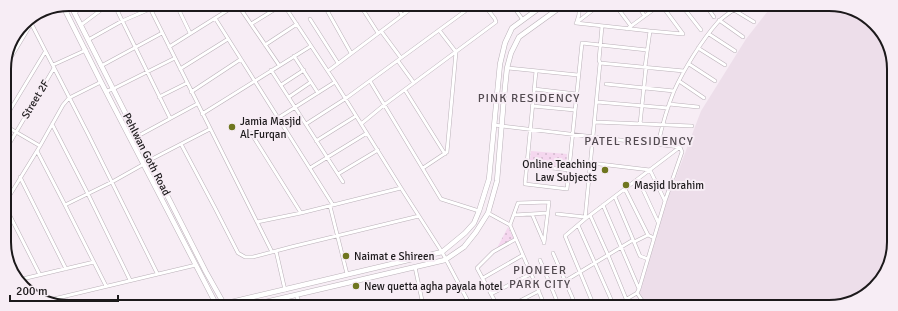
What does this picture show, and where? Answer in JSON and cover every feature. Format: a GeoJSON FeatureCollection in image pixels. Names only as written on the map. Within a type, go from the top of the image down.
{"type":"FeatureCollection","features":[{"type":"Feature","properties":{"kind":"main road","name":"Pehlwan Goth Road"},"geometry":{"type":"LineString","coordinates":[[66,11],[214,300]]}},
{"type":"Feature","properties":{"kind":"main road","name":"Pehlwan Goth Road"},"geometry":{"type":"LineString","coordinates":[[74,11],[221,300]]}},
{"type":"Feature","properties":{"kind":"main road"},"geometry":{"type":"LineString","coordinates":[[241,300],[442,252],[465,233],[474,223],[489,179],[500,64],[505,43],[512,28],[535,11]]}},
{"type":"Feature","properties":{"kind":"main road"},"geometry":{"type":"LineString","coordinates":[[274,300],[445,260],[464,247],[488,213],[497,181],[507,68],[511,53],[519,37],[555,11]]}},
{"type":"Feature","properties":{"kind":"street"},"geometry":{"type":"LineString","coordinates":[[81,25],[100,11]]}},
{"type":"Feature","properties":{"kind":"street"},"geometry":{"type":"LineString","coordinates":[[117,11],[170,118]]}},
{"type":"Feature","properties":{"kind":"street"},"geometry":{"type":"LineString","coordinates":[[88,40],[122,21],[145,11]]}},
{"type":"Feature","properties":{"kind":"street"},"geometry":{"type":"LineString","coordinates":[[151,11],[272,252]]}},
{"type":"Feature","properties":{"kind":"street"},"geometry":{"type":"LineString","coordinates":[[178,11],[190,34]]}},
{"type":"Feature","properties":{"kind":"street"},"geometry":{"type":"LineString","coordinates":[[169,47],[227,11]]}},
{"type":"Feature","properties":{"kind":"street"},"geometry":{"type":"LineString","coordinates":[[241,11],[279,66]]}},
{"type":"Feature","properties":{"kind":"street"},"geometry":{"type":"LineString","coordinates":[[251,24],[273,11]]}},
{"type":"Feature","properties":{"kind":"street"},"geometry":{"type":"LineString","coordinates":[[287,11],[346,99],[442,252],[467,300]]}},
{"type":"Feature","properties":{"kind":"street"},"geometry":{"type":"LineString","coordinates":[[327,11],[351,53]]}},
{"type":"Feature","properties":{"kind":"street"},"geometry":{"type":"LineString","coordinates":[[364,11],[399,59],[414,83]]}},
{"type":"Feature","properties":{"kind":"street"},"geometry":{"type":"LineString","coordinates":[[400,11],[402,15]]}},
{"type":"Feature","properties":{"kind":"street"},"geometry":{"type":"LineString","coordinates":[[328,71],[408,11]]}},
{"type":"Feature","properties":{"kind":"street"},"geometry":{"type":"LineString","coordinates":[[361,124],[384,105],[496,22],[489,11]]}},
{"type":"Feature","properties":{"kind":"street"},"geometry":{"type":"LineString","coordinates":[[517,11],[523,20]]}},
{"type":"Feature","properties":{"kind":"street"},"geometry":{"type":"LineString","coordinates":[[576,23],[579,16],[579,11]]}},
{"type":"Feature","properties":{"kind":"street"},"geometry":{"type":"LineString","coordinates":[[576,23],[592,11]]}},
{"type":"Feature","properties":{"kind":"street"},"geometry":{"type":"LineString","coordinates":[[620,11],[631,26]]}},
{"type":"Feature","properties":{"kind":"street"},"geometry":{"type":"LineString","coordinates":[[641,11],[644,15]]}},
{"type":"Feature","properties":{"kind":"street"},"geometry":{"type":"LineString","coordinates":[[627,29],[650,11]]}},
{"type":"Feature","properties":{"kind":"street"},"geometry":{"type":"LineString","coordinates":[[576,23],[683,34],[666,11]]}},
{"type":"Feature","properties":{"kind":"street"},"geometry":{"type":"LineString","coordinates":[[686,11],[701,30]]}},
{"type":"Feature","properties":{"kind":"street"},"geometry":{"type":"LineString","coordinates":[[710,11],[714,17]]}},
{"type":"Feature","properties":{"kind":"street"},"geometry":{"type":"LineString","coordinates":[[658,144],[662,125],[674,91],[684,72],[698,48],[719,20],[730,11]]}},
{"type":"Feature","properties":{"kind":"street"},"geometry":{"type":"LineString","coordinates":[[738,11],[754,22]]}},
{"type":"Feature","properties":{"kind":"street"},"geometry":{"type":"LineString","coordinates":[[306,124],[346,99],[464,12]]}},
{"type":"Feature","properties":{"kind":"street"},"geometry":{"type":"LineString","coordinates":[[215,18],[310,168],[331,205],[347,274]]}},
{"type":"Feature","properties":{"kind":"street"},"geometry":{"type":"LineString","coordinates":[[310,19],[338,63]]}},
{"type":"Feature","properties":{"kind":"street"},"geometry":{"type":"LineString","coordinates":[[719,20],[743,37]]}},
{"type":"Feature","properties":{"kind":"street"},"geometry":{"type":"LineString","coordinates":[[265,46],[297,24]]}},
{"type":"Feature","properties":{"kind":"street"},"geometry":{"type":"LineString","coordinates":[[31,25],[54,66],[157,273]]}},
{"type":"Feature","properties":{"kind":"street"},"geometry":{"type":"LineString","coordinates":[[585,218],[595,122],[602,26]]}},
{"type":"Feature","properties":{"kind":"street"},"geometry":{"type":"LineString","coordinates":[[13,54],[29,27]]}},
{"type":"Feature","properties":{"kind":"street"},"geometry":{"type":"LineString","coordinates":[[423,168],[447,152],[456,52],[439,30]]}},
{"type":"Feature","properties":{"kind":"street"},"geometry":{"type":"LineString","coordinates":[[640,124],[650,31]]}},
{"type":"Feature","properties":{"kind":"street"},"geometry":{"type":"LineString","coordinates":[[101,66],[162,33]]}},
{"type":"Feature","properties":{"kind":"street"},"geometry":{"type":"LineString","coordinates":[[709,34],[735,51]]}},
{"type":"Feature","properties":{"kind":"street"},"geometry":{"type":"LineString","coordinates":[[180,69],[228,39]]}},
{"type":"Feature","properties":{"kind":"street"},"geometry":{"type":"LineString","coordinates":[[536,71],[525,184],[567,189],[582,43],[647,50]]}},
{"type":"Feature","properties":{"kind":"street"},"geometry":{"type":"LineString","coordinates":[[202,114],[310,46]]}},
{"type":"Feature","properties":{"kind":"street"},"geometry":{"type":"LineString","coordinates":[[698,48],[725,65]]}},
{"type":"Feature","properties":{"kind":"street"},"geometry":{"type":"LineString","coordinates":[[54,66],[86,50]]}},
{"type":"Feature","properties":{"kind":"street"},"geometry":{"type":"LineString","coordinates":[[11,109],[46,52]]}},
{"type":"Feature","properties":{"kind":"street"},"geometry":{"type":"LineString","coordinates":[[294,56],[318,93]]}},
{"type":"Feature","properties":{"kind":"street"},"geometry":{"type":"LineString","coordinates":[[107,91],[174,58]]}},
{"type":"Feature","properties":{"kind":"street"},"geometry":{"type":"LineString","coordinates":[[191,92],[241,59]]}},
{"type":"Feature","properties":{"kind":"street"},"geometry":{"type":"LineString","coordinates":[[600,63],[684,72]]}},
{"type":"Feature","properties":{"kind":"street"},"geometry":{"type":"LineString","coordinates":[[689,64],[715,81]]}},
{"type":"Feature","properties":{"kind":"street","name":"Street 2F"},"geometry":{"type":"LineString","coordinates":[[11,141],[54,66]]}},
{"type":"Feature","properties":{"kind":"street"},"geometry":{"type":"LineString","coordinates":[[507,68],[578,75]]}},
{"type":"Feature","properties":{"kind":"street"},"geometry":{"type":"LineString","coordinates":[[271,70],[343,182]]}},
{"type":"Feature","properties":{"kind":"street"},"geometry":{"type":"LineString","coordinates":[[281,85],[304,70]]}},
{"type":"Feature","properties":{"kind":"street"},"geometry":{"type":"LineString","coordinates":[[370,81],[441,199],[479,211]]}},
{"type":"Feature","properties":{"kind":"street"},"geometry":{"type":"LineString","coordinates":[[11,193],[63,105],[69,98],[101,82]]}},
{"type":"Feature","properties":{"kind":"street"},"geometry":{"type":"LineString","coordinates":[[289,97],[312,82]]}},
{"type":"Feature","properties":{"kind":"street"},"geometry":{"type":"LineString","coordinates":[[278,118],[335,82]]}},
{"type":"Feature","properties":{"kind":"street"},"geometry":{"type":"LineString","coordinates":[[679,82],[704,98]]}},
{"type":"Feature","properties":{"kind":"street"},"geometry":{"type":"LineString","coordinates":[[159,97],[187,83]]}},
{"type":"Feature","properties":{"kind":"street"},"geometry":{"type":"LineString","coordinates":[[606,84],[674,91]]}},
{"type":"Feature","properties":{"kind":"street"},"geometry":{"type":"LineString","coordinates":[[405,90],[445,154]]}},
{"type":"Feature","properties":{"kind":"street"},"geometry":{"type":"LineString","coordinates":[[534,90],[577,94]]}},
{"type":"Feature","properties":{"kind":"street"},"geometry":{"type":"LineString","coordinates":[[596,102],[698,107]]}},
{"type":"Feature","properties":{"kind":"street"},"geometry":{"type":"LineString","coordinates":[[138,136],[197,104]]}},
{"type":"Feature","properties":{"kind":"street"},"geometry":{"type":"LineString","coordinates":[[532,106],[575,110]]}},
{"type":"Feature","properties":{"kind":"street"},"geometry":{"type":"LineString","coordinates":[[316,141],[356,116]]}},
{"type":"Feature","properties":{"kind":"street"},"geometry":{"type":"LineString","coordinates":[[595,122],[692,126]]}},
{"type":"Feature","properties":{"kind":"street"},"geometry":{"type":"LineString","coordinates":[[52,124],[130,280]]}},
{"type":"Feature","properties":{"kind":"street"},"geometry":{"type":"LineString","coordinates":[[494,125],[680,147]]}},
{"type":"Feature","properties":{"kind":"street"},"geometry":{"type":"LineString","coordinates":[[11,130],[40,146]]}},
{"type":"Feature","properties":{"kind":"street"},"geometry":{"type":"LineString","coordinates":[[150,160],[210,130]]}},
{"type":"Feature","properties":{"kind":"street"},"geometry":{"type":"LineString","coordinates":[[250,133],[302,213]]}},
{"type":"Feature","properties":{"kind":"street"},"geometry":{"type":"LineString","coordinates":[[310,168],[367,133]]}},
{"type":"Feature","properties":{"kind":"street"},"geometry":{"type":"LineString","coordinates":[[181,144],[238,254],[245,257],[253,257],[419,216]]}},
{"type":"Feature","properties":{"kind":"street"},"geometry":{"type":"LineString","coordinates":[[592,300],[565,236],[585,218],[680,147]]}},
{"type":"Feature","properties":{"kind":"street"},"geometry":{"type":"LineString","coordinates":[[590,215],[626,299],[638,291],[658,222],[682,152],[680,147]]}},
{"type":"Feature","properties":{"kind":"street"},"geometry":{"type":"LineString","coordinates":[[338,174],[378,150]]}},
{"type":"Feature","properties":{"kind":"street"},"geometry":{"type":"LineString","coordinates":[[37,151],[106,286]]}},
{"type":"Feature","properties":{"kind":"street"},"geometry":{"type":"LineString","coordinates":[[591,163],[650,170]]}},
{"type":"Feature","properties":{"kind":"street"},"geometry":{"type":"LineString","coordinates":[[65,205],[112,182],[144,164]]}},
{"type":"Feature","properties":{"kind":"street"},"geometry":{"type":"LineString","coordinates":[[526,165],[569,170]]}},
{"type":"Feature","properties":{"kind":"street"},"geometry":{"type":"LineString","coordinates":[[650,170],[665,201]]}},
{"type":"Feature","properties":{"kind":"street"},"geometry":{"type":"LineString","coordinates":[[20,177],[66,269]]}},
{"type":"Feature","properties":{"kind":"street"},"geometry":{"type":"LineString","coordinates":[[638,179],[658,222]]}},
{"type":"Feature","properties":{"kind":"street"},"geometry":{"type":"LineString","coordinates":[[257,222],[302,213],[401,188]]}},
{"type":"Feature","properties":{"kind":"street"},"geometry":{"type":"LineString","coordinates":[[625,188],[648,235],[654,238]]}},
{"type":"Feature","properties":{"kind":"street"},"geometry":{"type":"LineString","coordinates":[[615,197],[640,256],[648,259]]}},
{"type":"Feature","properties":{"kind":"street"},"geometry":{"type":"LineString","coordinates":[[510,225],[518,203],[549,202],[544,243],[532,214]]}},
{"type":"Feature","properties":{"kind":"street"},"geometry":{"type":"LineString","coordinates":[[603,206],[643,300]]}},
{"type":"Feature","properties":{"kind":"street"},"geometry":{"type":"LineString","coordinates":[[488,213],[510,225],[543,300]]}},
{"type":"Feature","properties":{"kind":"street"},"geometry":{"type":"LineString","coordinates":[[514,215],[548,213]]}},
{"type":"Feature","properties":{"kind":"street"},"geometry":{"type":"LineString","coordinates":[[557,214],[585,218]]}},
{"type":"Feature","properties":{"kind":"street"},"geometry":{"type":"LineString","coordinates":[[11,216],[40,275]]}},
{"type":"Feature","properties":{"kind":"street"},"geometry":{"type":"LineString","coordinates":[[578,225],[612,300]]}},
{"type":"Feature","properties":{"kind":"street"},"geometry":{"type":"LineString","coordinates":[[565,280],[621,247],[648,235]]}},
{"type":"Feature","properties":{"kind":"street"},"geometry":{"type":"LineString","coordinates":[[494,300],[477,268],[492,252],[516,239]]}},
{"type":"Feature","properties":{"kind":"street"},"geometry":{"type":"LineString","coordinates":[[276,251],[285,290]]}},
{"type":"Feature","properties":{"kind":"street"},"geometry":{"type":"LineString","coordinates":[[553,253],[573,300]]}},
{"type":"Feature","properties":{"kind":"street"},"geometry":{"type":"LineString","coordinates":[[483,278],[523,255]]}},
{"type":"Feature","properties":{"kind":"street"},"geometry":{"type":"LineString","coordinates":[[540,260],[557,300]]}},
{"type":"Feature","properties":{"kind":"street"},"geometry":{"type":"LineString","coordinates":[[24,279],[94,262]]}},
{"type":"Feature","properties":{"kind":"street"},"geometry":{"type":"LineString","coordinates":[[58,298],[157,273],[196,265]]}},
{"type":"Feature","properties":{"kind":"street"},"geometry":{"type":"LineString","coordinates":[[415,267],[422,300]]}},
{"type":"Feature","properties":{"kind":"street"},"geometry":{"type":"LineString","coordinates":[[491,294],[531,274]]}},
{"type":"Feature","properties":{"kind":"street"},"geometry":{"type":"LineString","coordinates":[[522,300],[539,291]]}},
{"type":"Feature","properties":{"kind":"street"},"geometry":{"type":"LineString","coordinates":[[296,295],[298,300]]}},
{"type":"Feature","properties":{"kind":"shaded area"},"geometry":{"type":"Polygon","coordinates":[[[768,11],[829,11],[840,12],[855,17],[867,25],[879,40],[883,47],[887,61],[887,250],[884,261],[873,280],[864,288],[851,296],[833,300],[645,300],[639,292],[663,211],[701,111],[746,39],[768,11]]]}},
{"type":"Feature","properties":{"kind":"shaded area"},"geometry":{"type":"Polygon","coordinates":[[[531,151],[567,154],[566,169],[529,167],[531,151]]]}},
{"type":"Feature","properties":{"kind":"shaded area"},"geometry":{"type":"Polygon","coordinates":[[[508,227],[514,239],[497,248],[508,227]]]}},
{"type":"Feature","properties":{"kind":"place","name":"Jamia Masjid Al-Furqan"},"geometry":{"type":"Point","coordinates":[232,127]}},
{"type":"Feature","properties":{"kind":"place","name":"Online Teaching Law Subjects"},"geometry":{"type":"Point","coordinates":[605,170]}},
{"type":"Feature","properties":{"kind":"place","name":"Masjid Ibrahim"},"geometry":{"type":"Point","coordinates":[626,185]}},
{"type":"Feature","properties":{"kind":"place","name":"Naimat e Shireen"},"geometry":{"type":"Point","coordinates":[346,256]}},
{"type":"Feature","properties":{"kind":"place","name":"New quetta agha payala hotel"},"geometry":{"type":"Point","coordinates":[356,286]}},
{"type":"Feature","properties":{"kind":"district","name":"PINK RESIDENCY"},"geometry":{"type":"Point","coordinates":[529,98]}},
{"type":"Feature","properties":{"kind":"district","name":"PATEL RESIDENCY"},"geometry":{"type":"Point","coordinates":[639,141]}},
{"type":"Feature","properties":{"kind":"district","name":"PIONEER PARK CITY"},"geometry":{"type":"Point","coordinates":[540,277]}}]}
